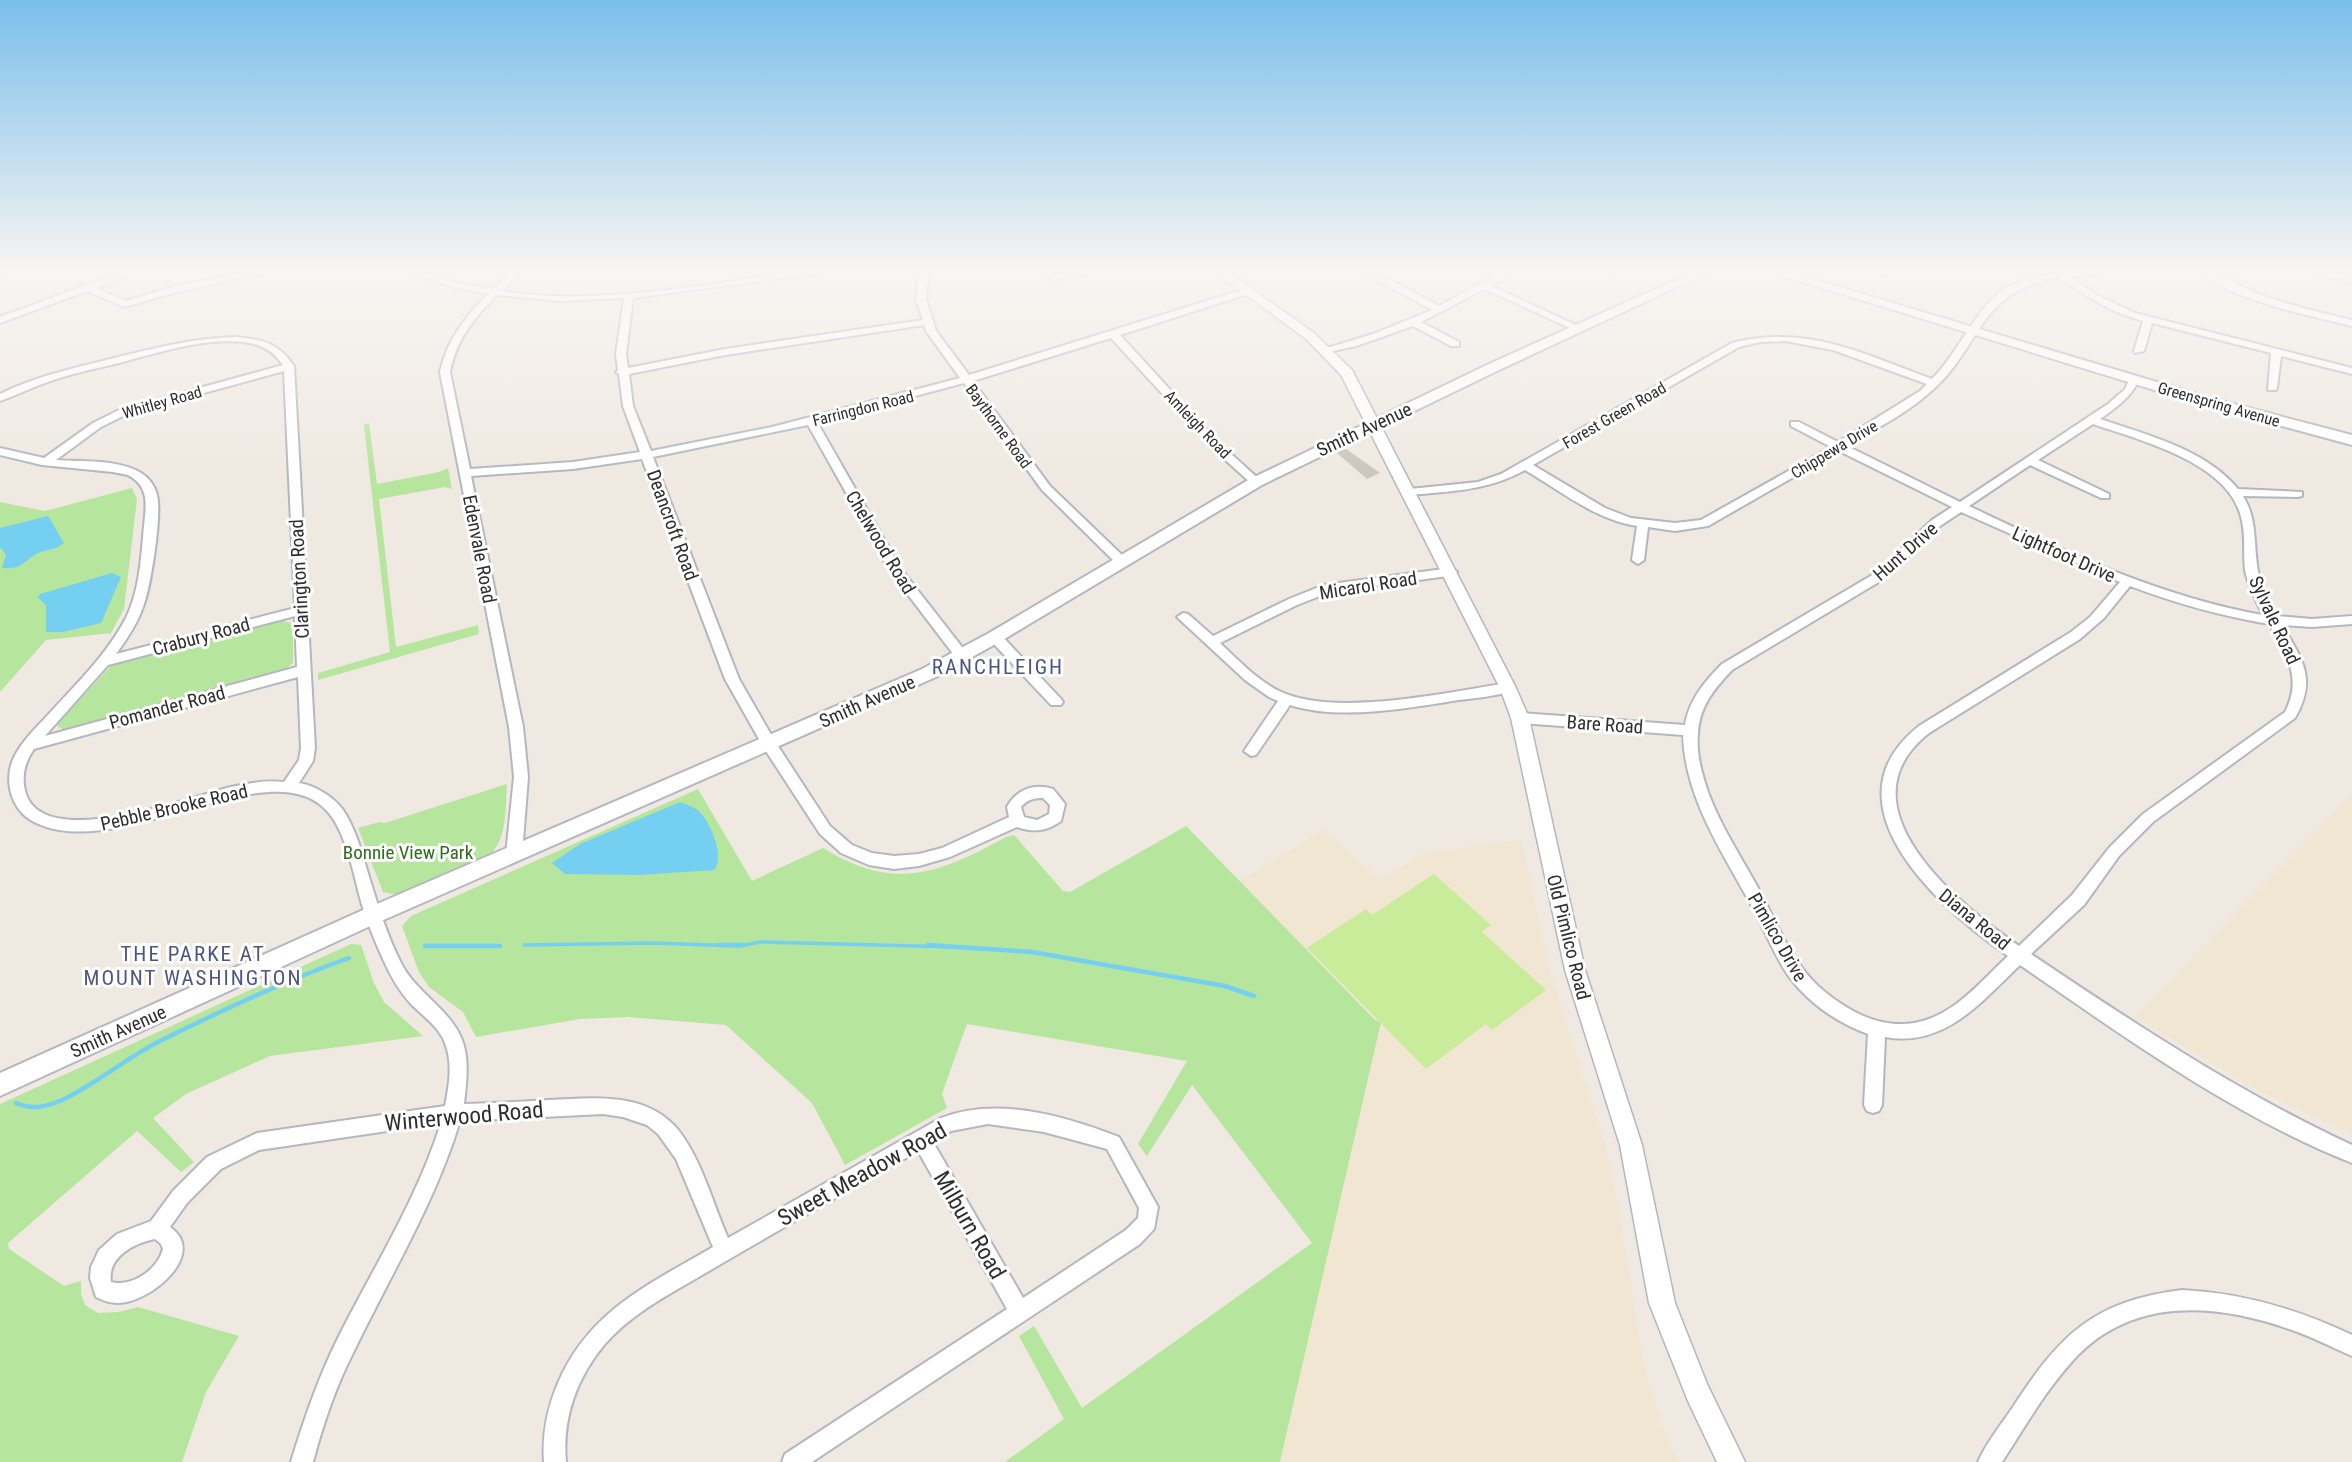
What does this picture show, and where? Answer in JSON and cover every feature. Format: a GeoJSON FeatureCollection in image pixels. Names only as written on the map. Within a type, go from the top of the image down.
{"type":"FeatureCollection","features":[{"type":"Feature","properties":{"kind":"main road","name":"Smith Avenue"},"geometry":{"type":"LineString","coordinates":[[0,1085],[371,916],[769,744],[962,656],[1256,481],[1558,337]]}},
{"type":"Feature","properties":{"kind":"main road","name":"Greenspring Avenue"},"geometry":{"type":"LineString","coordinates":[[1993,337],[2134,380],[2352,440]]}},
{"type":"Feature","properties":{"kind":"street","name":"Edenvale Road"},"geometry":{"type":"LineString","coordinates":[[455,337],[446,361],[447,386],[516,727],[521,777],[514,854]]}},
{"type":"Feature","properties":{"kind":"street","name":"Deancroft Road"},"geometry":{"type":"LineString","coordinates":[[625,337],[621,372],[628,406],[720,651],[747,708],[836,842],[872,860],[914,862],[961,848],[1017,820]]}},
{"type":"Feature","properties":{"kind":"street"},"geometry":{"type":"LineString","coordinates":[[621,372],[725,352],[824,337]]}},
{"type":"Feature","properties":{"kind":"street","name":"Baythorne Road"},"geometry":{"type":"LineString","coordinates":[[937,337],[965,380],[1046,488],[1120,560]]}},
{"type":"Feature","properties":{"kind":"street","name":"Farringdon Road"},"geometry":{"type":"LineString","coordinates":[[466,473],[589,464],[811,421],[965,380],[1103,337]]}},
{"type":"Feature","properties":{"kind":"street","name":"Amleigh Road"},"geometry":{"type":"LineString","coordinates":[[1116,337],[1215,445],[1256,481]]}},
{"type":"Feature","properties":{"kind":"street","name":"Old Pimlico Road"},"geometry":{"type":"LineString","coordinates":[[1310,337],[1328,351],[1353,381],[1451,572],[1520,718],[1574,970],[1631,1145],[1662,1303],[1692,1382],[1731,1462]]}},
{"type":"Feature","properties":{"kind":"street"},"geometry":{"type":"LineString","coordinates":[[1328,351],[1379,337]]}},
{"type":"Feature","properties":{"kind":"street"},"geometry":{"type":"LineString","coordinates":[[1443,337],[1455,344]]}},
{"type":"Feature","properties":{"kind":"street","name":"Forest Green Road"},"geometry":{"type":"LineString","coordinates":[[1410,492],[1480,485],[1505,476],[1736,345],[1759,338],[1779,337]]}},
{"type":"Feature","properties":{"kind":"street","name":"Forest Green Road"},"geometry":{"type":"LineString","coordinates":[[1786,337],[1813,342],[1934,383]]}},
{"type":"Feature","properties":{"kind":"street","name":"Chippewa Drive"},"geometry":{"type":"LineString","coordinates":[[1525,465],[1601,510],[1643,524],[1682,527],[1716,518],[1910,403],[1934,383],[1967,337]]}},
{"type":"Feature","properties":{"kind":"street"},"geometry":{"type":"LineString","coordinates":[[2139,351],[2143,337]]}},
{"type":"Feature","properties":{"kind":"street"},"geometry":{"type":"LineString","coordinates":[[2217,337],[2352,371]]}},
{"type":"Feature","properties":{"kind":"street"},"geometry":{"type":"LineString","coordinates":[[0,398],[30,383],[61,374],[204,341],[237,340],[265,345],[282,353],[289,366]]}},
{"type":"Feature","properties":{"kind":"street"},"geometry":{"type":"LineString","coordinates":[[2272,388],[2276,352]]}},
{"type":"Feature","properties":{"kind":"street","name":"Whitley Road"},"geometry":{"type":"LineString","coordinates":[[46,462],[97,425],[123,411],[289,366]]}},
{"type":"Feature","properties":{"kind":"street","name":"Clarington Road"},"geometry":{"type":"LineString","coordinates":[[289,366],[308,748],[306,761],[289,786]]}},
{"type":"Feature","properties":{"kind":"street","name":"Hunt Drive"},"geometry":{"type":"LineString","coordinates":[[1690,730],[1694,712],[1708,686],[1727,667],[1883,574],[1927,530],[2092,420],[2122,397],[2134,380]]}},
{"type":"Feature","properties":{"kind":"street","name":"Sylvale Road"},"geometry":{"type":"LineString","coordinates":[[2020,955],[2078,900],[2129,835],[2148,818],[2290,715],[2301,692],[2292,651],[2272,619],[2253,578],[2249,564],[2247,514],[2235,492],[2214,473],[2189,458],[2092,420]]}},
{"type":"Feature","properties":{"kind":"street","name":"Chelwood Road"},"geometry":{"type":"LineString","coordinates":[[811,421],[896,571],[962,656]]}},
{"type":"Feature","properties":{"kind":"street","name":"Lightfoot Drive"},"geometry":{"type":"LineString","coordinates":[[1795,424],[1958,507],[2127,581],[2193,603],[2272,619],[2318,623],[2352,620]]}},
{"type":"Feature","properties":{"kind":"street","name":"Pebble Brooke Road"},"geometry":{"type":"LineString","coordinates":[[0,451],[18,458],[131,472],[146,483],[153,500],[142,594],[124,633],[21,759],[16,784],[24,806],[34,815],[66,826],[113,824],[231,792],[289,786],[329,802],[343,822],[371,916],[403,982],[439,1018],[449,1032],[459,1062],[453,1113],[432,1178],[324,1393],[302,1462]]}},
{"type":"Feature","properties":{"kind":"street"},"geometry":{"type":"LineString","coordinates":[[2030,461],[2105,496]]}},
{"type":"Feature","properties":{"kind":"street"},"geometry":{"type":"LineString","coordinates":[[2235,492],[2298,494]]}},
{"type":"Feature","properties":{"kind":"street"},"geometry":{"type":"LineString","coordinates":[[1638,560],[1643,524]]}},
{"type":"Feature","properties":{"kind":"street","name":"Micarol Road"},"geometry":{"type":"LineString","coordinates":[[1212,642],[1328,588],[1451,572]]}},
{"type":"Feature","properties":{"kind":"street","name":"Diana Road"},"geometry":{"type":"LineString","coordinates":[[2127,581],[2102,611],[2072,638],[1911,740],[1893,765],[1889,778],[1892,815],[1899,835],[1927,878],[1959,909],[2020,955],[2124,1028],[2211,1083],[2291,1126],[2352,1154]]}},
{"type":"Feature","properties":{"kind":"street","name":"Crabury Road"},"geometry":{"type":"LineString","coordinates":[[102,662],[300,611]]}},
{"type":"Feature","properties":{"kind":"street"},"geometry":{"type":"LineString","coordinates":[[1184,617],[1260,684],[1287,699],[1338,708],[1508,688]]}},
{"type":"Feature","properties":{"kind":"street"},"geometry":{"type":"LineString","coordinates":[[995,637],[1056,702]]}},
{"type":"Feature","properties":{"kind":"street","name":"Pomander Road"},"geometry":{"type":"LineString","coordinates":[[30,745],[304,670]]}},
{"type":"Feature","properties":{"kind":"street"},"geometry":{"type":"LineString","coordinates":[[1251,751],[1287,699]]}},
{"type":"Feature","properties":{"kind":"street","name":"Bare Road"},"geometry":{"type":"LineString","coordinates":[[1520,718],[1690,730]]}},
{"type":"Feature","properties":{"kind":"street","name":"Pimlico Drive"},"geometry":{"type":"LineString","coordinates":[[1690,730],[1690,759],[1708,810],[1795,972],[1807,987],[1837,1010],[1877,1030],[1923,1031],[1956,1015],[2020,955]]}},
{"type":"Feature","properties":{"kind":"street"},"geometry":{"type":"LineString","coordinates":[[1873,1105],[1877,1030]]}},
{"type":"Feature","properties":{"kind":"street","name":"Winterwood Road"},"geometry":{"type":"LineString","coordinates":[[158,1229],[180,1197],[214,1163],[257,1143],[453,1113],[603,1106],[622,1107],[656,1120],[671,1132],[683,1151],[724,1251]]}},
{"type":"Feature","properties":{"kind":"street","name":"Sweet Meadow Road"},"geometry":{"type":"LineString","coordinates":[[555,1462],[553,1450],[557,1418],[572,1375],[597,1337],[631,1307],[724,1251],[947,1124],[975,1117],[999,1117],[1086,1134],[1113,1143],[1149,1207],[1147,1222],[1132,1237],[793,1462]]}},
{"type":"Feature","properties":{"kind":"street","name":"Milburn Road"},"geometry":{"type":"LineString","coordinates":[[921,1139],[1019,1311]]}},
{"type":"Feature","properties":{"kind":"street"},"geometry":{"type":"LineString","coordinates":[[1989,1462],[2056,1366],[2085,1335],[2114,1316],[2144,1306],[2175,1301],[2249,1307],[2291,1320],[2352,1346]]}},
{"type":"Feature","properties":{"kind":"shaded area"},"geometry":{"type":"Polygon","coordinates":[[[2352,793],[2352,1134],[2261,1092],[2135,1017],[2352,793]]]}},
{"type":"Feature","properties":{"kind":"shaded area"},"geometry":{"type":"Polygon","coordinates":[[[1324,829],[1380,880],[1421,854],[1521,840],[1550,972],[1606,1147],[1644,1367],[1666,1438],[1679,1462],[1280,1462],[1381,1023],[1375,1020],[1239,881],[1324,829]]]}},
{"type":"Feature","properties":{"kind":"green space"},"geometry":{"type":"Polygon","coordinates":[[[369,423],[377,484],[448,468],[452,489],[445,487],[379,499],[396,647],[478,625],[479,634],[318,680],[318,673],[390,652],[364,425],[369,423]]]}},
{"type":"Feature","properties":{"kind":"green space"},"geometry":{"type":"Polygon","coordinates":[[[132,488],[137,499],[124,609],[111,633],[46,640],[0,692],[0,502],[45,511],[132,488]]]}},
{"type":"Feature","properties":{"kind":"green space"},"geometry":{"type":"Polygon","coordinates":[[[281,620],[293,624],[293,663],[284,671],[74,729],[65,730],[58,727],[58,723],[111,666],[281,620]]]}},
{"type":"Feature","properties":{"kind":"green space","name":"Bonnie View Park"},"geometry":{"type":"Polygon","coordinates":[[[507,784],[503,832],[489,856],[397,895],[383,892],[358,828],[385,823],[507,784]]]}},
{"type":"Feature","properties":{"kind":"green space"},"geometry":{"type":"Polygon","coordinates":[[[698,789],[752,881],[823,848],[848,862],[872,870],[894,874],[916,873],[959,861],[1014,835],[1063,891],[1070,892],[1186,826],[1375,1020],[1381,1022],[1280,1462],[1005,1462],[1064,1419],[1019,1336],[1034,1326],[1082,1408],[1312,1243],[1192,1085],[1147,1156],[1138,1144],[1187,1061],[967,1024],[942,1094],[947,1108],[845,1165],[812,1103],[726,1025],[628,1017],[580,1019],[476,1037],[463,1012],[429,987],[419,972],[402,926],[411,916],[698,789]]]}},
{"type":"Feature","properties":{"kind":"green space"},"geometry":{"type":"Polygon","coordinates":[[[1434,874],[1491,925],[1482,932],[1546,990],[1492,1030],[1486,1024],[1426,1069],[1307,948],[1366,909],[1372,915],[1434,874]]]}},
{"type":"Feature","properties":{"kind":"green space"},"geometry":{"type":"Polygon","coordinates":[[[351,944],[361,945],[374,983],[384,1002],[423,1036],[270,1056],[186,1094],[153,1118],[194,1162],[181,1172],[137,1131],[8,1243],[9,1249],[64,1286],[81,1281],[81,1294],[85,1305],[98,1313],[119,1312],[138,1307],[239,1336],[206,1392],[182,1462],[0,1462],[0,1104],[351,944]]]}},
{"type":"Feature","properties":{"kind":"water"},"geometry":{"type":"Polygon","coordinates":[[[48,516],[64,543],[38,553],[19,566],[2,568],[6,555],[0,547],[0,528],[48,516]]]}},
{"type":"Feature","properties":{"kind":"water"},"geometry":{"type":"Polygon","coordinates":[[[112,573],[121,577],[101,623],[63,632],[46,632],[46,605],[38,598],[40,594],[112,573]]]}},
{"type":"Feature","properties":{"kind":"water"},"geometry":{"type":"Polygon","coordinates":[[[680,802],[701,813],[711,828],[718,856],[714,870],[640,875],[565,874],[552,863],[580,844],[680,802]]]}},
{"type":"Feature","properties":{"kind":"building"},"geometry":{"type":"Polygon","coordinates":[[[1345,448],[1380,473],[1367,479],[1337,453],[1345,448]]]}},
{"type":"Feature","properties":{"kind":"waterway"},"geometry":{"type":"LineString","coordinates":[[524,945],[653,943],[740,946],[760,942],[955,947]]}},
{"type":"Feature","properties":{"kind":"waterway"},"geometry":{"type":"LineString","coordinates":[[720,945],[743,945]]}},
{"type":"Feature","properties":{"kind":"waterway"},"geometry":{"type":"LineString","coordinates":[[928,945],[1032,952],[1225,986],[1254,996]]}},
{"type":"Feature","properties":{"kind":"waterway"},"geometry":{"type":"LineString","coordinates":[[425,946],[500,946]]}},
{"type":"Feature","properties":{"kind":"waterway"},"geometry":{"type":"LineString","coordinates":[[16,1103],[39,1107],[62,1100],[181,1030],[276,987],[349,958]]}},
{"type":"Feature","properties":{"kind":"district","name":"RANCHLEIGH"},"geometry":{"type":"Point","coordinates":[998,667]}},
{"type":"Feature","properties":{"kind":"district","name":"THE PARKE AT MOUNT WASHINGTON"},"geometry":{"type":"Point","coordinates":[193,966]}}]}
